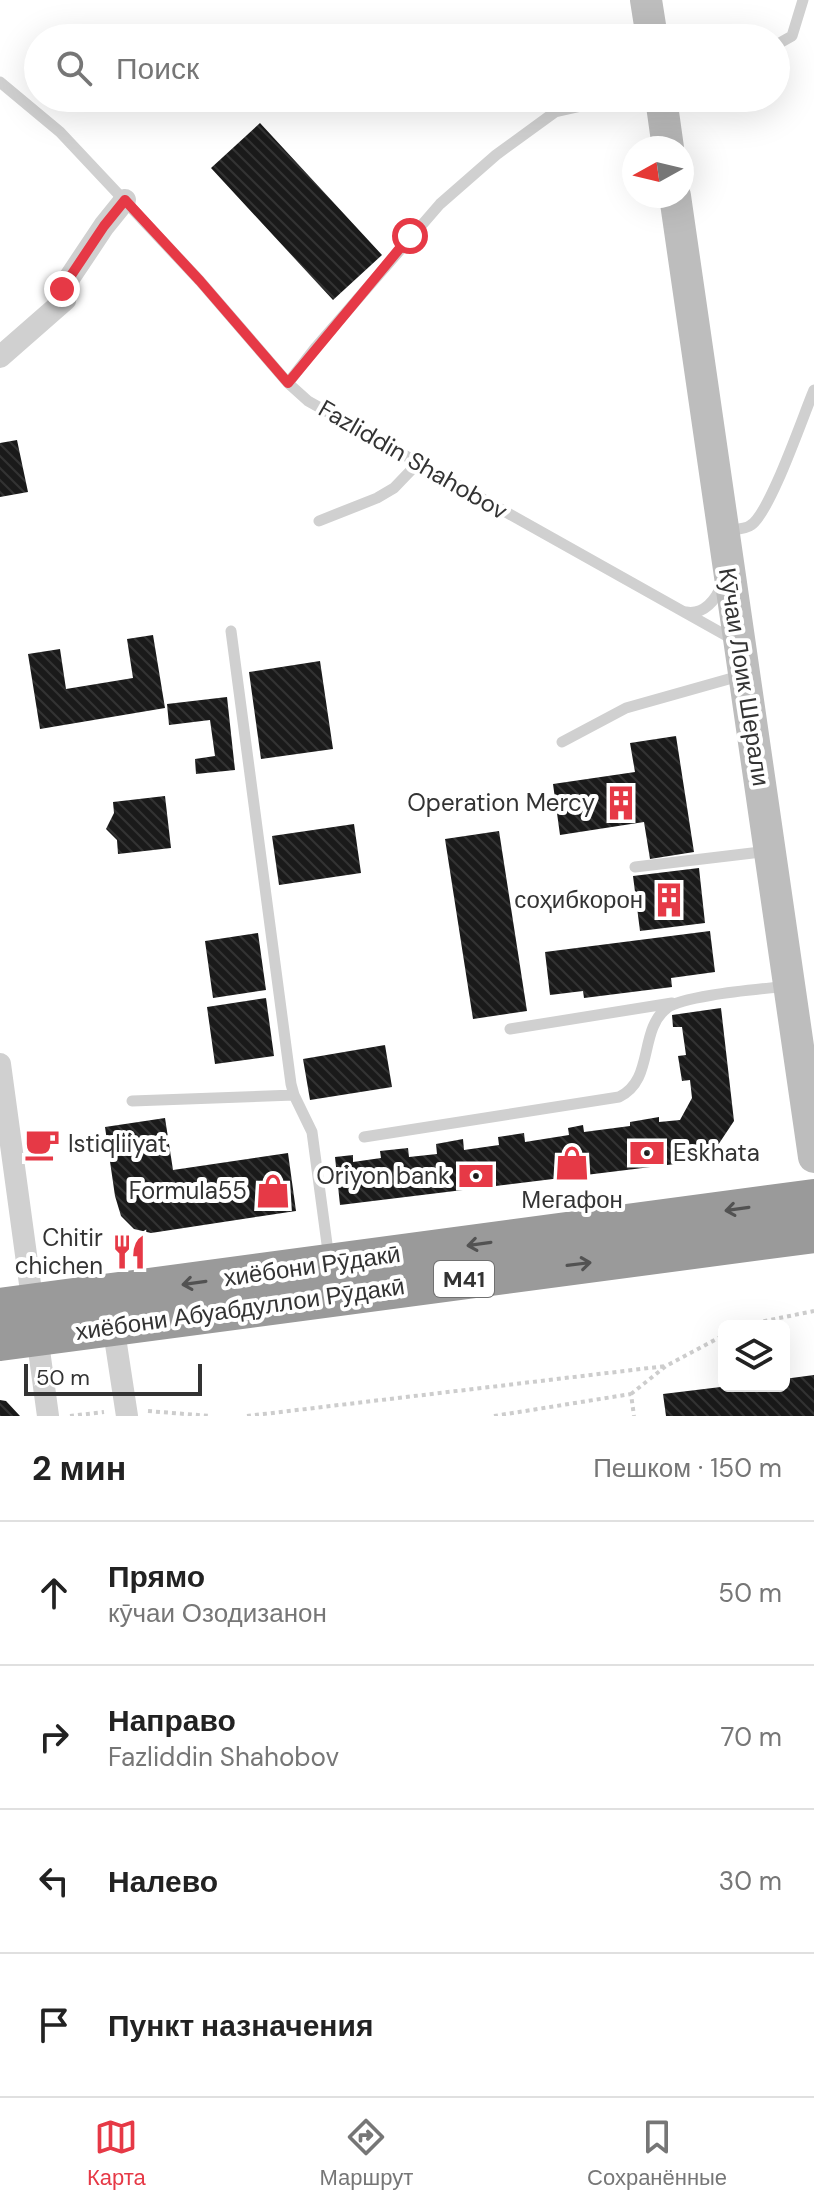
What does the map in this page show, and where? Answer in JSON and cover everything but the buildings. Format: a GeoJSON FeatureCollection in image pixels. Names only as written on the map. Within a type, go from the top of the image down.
{"type":"FeatureCollection","features":[{"type":"Feature","properties":{"kind":"highway","name":"хиёбони Рӯдакӣ"},"geometry":{"type":"LineString","coordinates":[[18,1322],[332,1280],[814,1199]]}},
{"type":"Feature","properties":{"kind":"highway","name":"хиёбони Абуабдуллои Рӯдакӣ"},"geometry":{"type":"LineString","coordinates":[[332,1280],[814,1233]]}},
{"type":"Feature","properties":{"kind":"main road"},"geometry":{"type":"LineString","coordinates":[[646,0],[650,24]]}},
{"type":"Feature","properties":{"kind":"main road"},"geometry":{"type":"LineString","coordinates":[[663,112],[666,136]]}},
{"type":"Feature","properties":{"kind":"main road","name":"Кӯчаи Лоик Шерали"},"geometry":{"type":"LineString","coordinates":[[677,208],[738,642],[795,999],[814,1157]]}},
{"type":"Feature","properties":{"kind":"street"},"geometry":{"type":"LineString","coordinates":[[0,357],[65,300],[62,289],[125,200]]}},
{"type":"Feature","properties":{"kind":"street"},"geometry":{"type":"LineString","coordinates":[[0,1064],[18,1322],[48,1416]]}},
{"type":"Feature","properties":{"kind":"street"},"geometry":{"type":"LineString","coordinates":[[111,1310],[127,1416]]}},
{"type":"Feature","properties":{"kind":"lane"},"geometry":{"type":"LineString","coordinates":[[790,37],[803,0]]}},
{"type":"Feature","properties":{"kind":"lane","name":"Fazliddin Shahobov"},"geometry":{"type":"LineString","coordinates":[[0,82],[24,102]]}},
{"type":"Feature","properties":{"kind":"lane","name":"Fazliddin Shahobov"},"geometry":{"type":"LineString","coordinates":[[36,112],[60,132],[125,200],[288,383],[308,401],[738,642]]}},
{"type":"Feature","properties":{"kind":"lane"},"geometry":{"type":"LineString","coordinates":[[288,383],[440,204],[496,155],[555,112]]}},
{"type":"Feature","properties":{"kind":"lane"},"geometry":{"type":"LineString","coordinates":[[681,611],[695,613],[712,602],[722,585],[724,546],[757,519],[769,498],[814,390]]}},
{"type":"Feature","properties":{"kind":"lane"},"geometry":{"type":"LineString","coordinates":[[319,521],[386,493],[417,464]]}},
{"type":"Feature","properties":{"kind":"lane"},"geometry":{"type":"LineString","coordinates":[[231,631],[294,1095],[312,1132],[332,1280]]}},
{"type":"Feature","properties":{"kind":"lane"},"geometry":{"type":"LineString","coordinates":[[562,742],[626,708],[743,675]]}},
{"type":"Feature","properties":{"kind":"lane"},"geometry":{"type":"LineString","coordinates":[[635,867],[770,851]]}},
{"type":"Feature","properties":{"kind":"lane"},"geometry":{"type":"LineString","coordinates":[[510,1029],[677,1003],[795,999]]}},
{"type":"Feature","properties":{"kind":"lane"},"geometry":{"type":"LineString","coordinates":[[364,1137],[619,1097],[634,1085],[642,1069],[653,1026],[668,1007],[677,1003]]}},
{"type":"Feature","properties":{"kind":"lane"},"geometry":{"type":"LineString","coordinates":[[132,1101],[294,1095]]}},
{"type":"Feature","properties":{"kind":"path"},"geometry":{"type":"LineString","coordinates":[[770,1320],[814,1311]]}},
{"type":"Feature","properties":{"kind":"path"},"geometry":{"type":"LineString","coordinates":[[494,1416],[631,1394],[666,1366],[718,1338]]}},
{"type":"Feature","properties":{"kind":"path"},"geometry":{"type":"LineString","coordinates":[[247,1416],[666,1366]]}},
{"type":"Feature","properties":{"kind":"path"},"geometry":{"type":"LineString","coordinates":[[631,1394],[634,1416]]}},
{"type":"Feature","properties":{"kind":"place","name":"Operation Mercy"},"geometry":{"type":"Point","coordinates":[621,803]}},
{"type":"Feature","properties":{"kind":"place","name":"соҳибкорон"},"geometry":{"type":"Point","coordinates":[669,900]}},
{"type":"Feature","properties":{"kind":"place","name":"Istiqliiyat"},"geometry":{"type":"Point","coordinates":[42,1144]}},
{"type":"Feature","properties":{"kind":"place","name":"Eskhata"},"geometry":{"type":"Point","coordinates":[647,1153]}},
{"type":"Feature","properties":{"kind":"place","name":"Мегафон"},"geometry":{"type":"Point","coordinates":[572,1163]}},
{"type":"Feature","properties":{"kind":"place","name":"Oriyon bank"},"geometry":{"type":"Point","coordinates":[476,1176]}},
{"type":"Feature","properties":{"kind":"place","name":"Formula55"},"geometry":{"type":"Point","coordinates":[273,1191]}},
{"type":"Feature","properties":{"kind":"place","name":"Chitir chichen"},"geometry":{"type":"Point","coordinates":[129,1252]}},
{"type":"Feature","properties":{"kind":"route"},"geometry":{"type":"LineString","coordinates":[[62,289],[125,200],[288,383],[410,236]]}}]}
